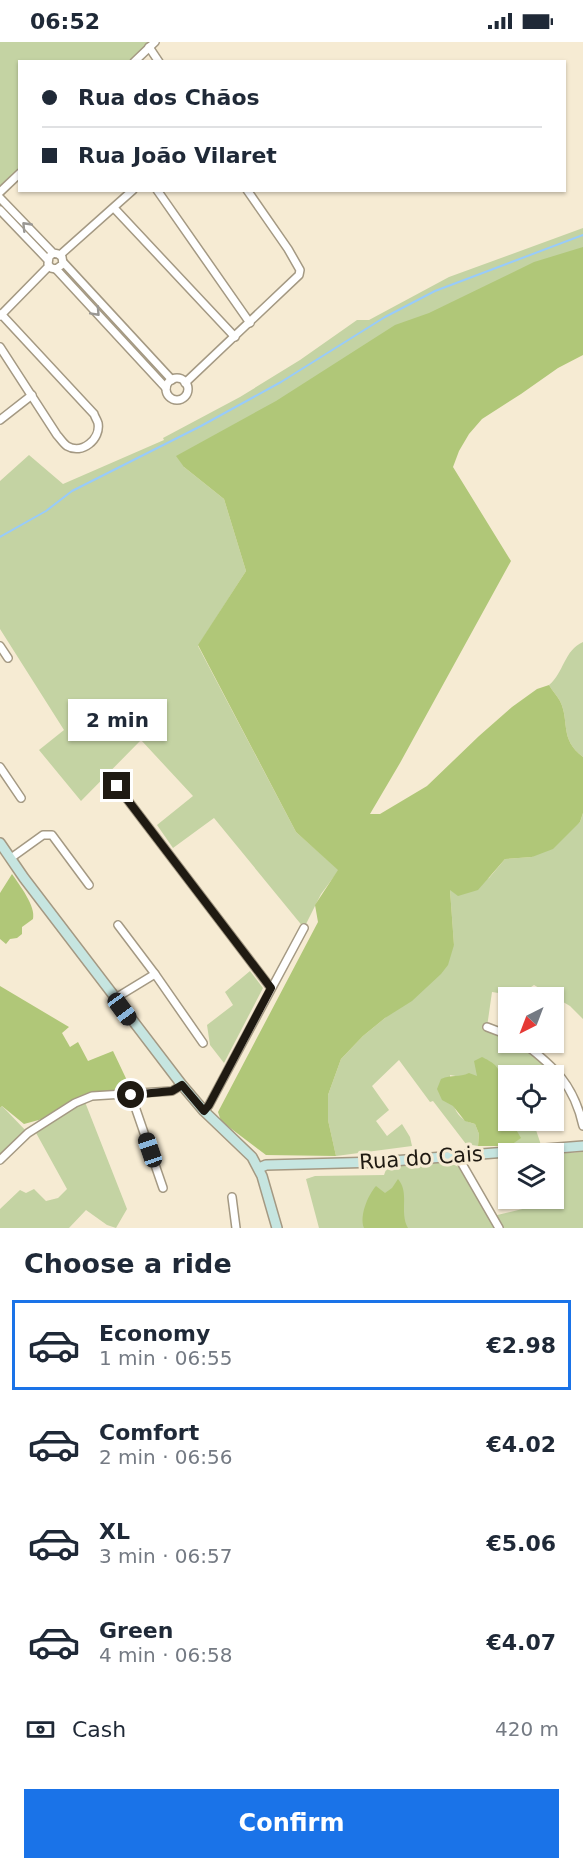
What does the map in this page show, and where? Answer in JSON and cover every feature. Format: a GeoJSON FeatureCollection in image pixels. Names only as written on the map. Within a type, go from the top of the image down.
{"type":"FeatureCollection","features":[{"type":"Feature","properties":{"kind":"street"},"geometry":{"type":"LineString","coordinates":[[136,60],[152,44],[158,60]]}},
{"type":"Feature","properties":{"kind":"street"},"geometry":{"type":"LineString","coordinates":[[0,192],[18,175]]}},
{"type":"Feature","properties":{"kind":"street"},"geometry":{"type":"LineString","coordinates":[[0,347],[57,435],[67,446],[85,448],[92,442],[99,424],[94,414],[1,315],[55,261],[131,192]]}},
{"type":"Feature","properties":{"kind":"street"},"geometry":{"type":"LineString","coordinates":[[158,192],[250,323]]}},
{"type":"Feature","properties":{"kind":"street"},"geometry":{"type":"LineString","coordinates":[[185,382],[299,275],[300,270],[288,249],[248,192]]}},
{"type":"Feature","properties":{"kind":"street"},"geometry":{"type":"LineString","coordinates":[[0,198],[166,388],[170,398],[180,399],[187,392],[185,382]]}},
{"type":"Feature","properties":{"kind":"street"},"geometry":{"type":"LineString","coordinates":[[114,208],[235,337]]}},
{"type":"Feature","properties":{"kind":"street"},"geometry":{"type":"LineString","coordinates":[[0,210],[55,261],[172,380]]}},
{"type":"Feature","properties":{"kind":"street"},"geometry":{"type":"LineString","coordinates":[[166,388],[172,380],[179,379],[185,382]]}},
{"type":"Feature","properties":{"kind":"street"},"geometry":{"type":"LineString","coordinates":[[0,420],[32,395]]}},
{"type":"Feature","properties":{"kind":"street"},"geometry":{"type":"LineString","coordinates":[[0,646],[8,658]]}},
{"type":"Feature","properties":{"kind":"street"},"geometry":{"type":"LineString","coordinates":[[0,767],[21,798]]}},
{"type":"Feature","properties":{"kind":"street"},"geometry":{"type":"LineString","coordinates":[[117,786],[271,988]]}},
{"type":"Feature","properties":{"kind":"street"},"geometry":{"type":"LineString","coordinates":[[11,858],[43,835],[52,835],[89,885]]}},
{"type":"Feature","properties":{"kind":"street"},"geometry":{"type":"LineString","coordinates":[[0,843],[114,999],[182,1085],[204,1111],[244,1148],[259,1168],[277,1228]]}},
{"type":"Feature","properties":{"kind":"street"},"geometry":{"type":"LineString","coordinates":[[118,926],[203,1043]]}},
{"type":"Feature","properties":{"kind":"street"},"geometry":{"type":"LineString","coordinates":[[204,1111],[304,928]]}},
{"type":"Feature","properties":{"kind":"street"},"geometry":{"type":"LineString","coordinates":[[114,999],[155,974]]}},
{"type":"Feature","properties":{"kind":"street"},"geometry":{"type":"LineString","coordinates":[[486,1027],[498,1031]]}},
{"type":"Feature","properties":{"kind":"street"},"geometry":{"type":"LineString","coordinates":[[536,1053],[570,1089],[579,1105],[583,1126]]}},
{"type":"Feature","properties":{"kind":"street"},"geometry":{"type":"LineString","coordinates":[[0,1160],[28,1133],[75,1103],[92,1096],[172,1091],[182,1085]]}},
{"type":"Feature","properties":{"kind":"street"},"geometry":{"type":"LineString","coordinates":[[131,1095],[163,1188]]}},
{"type":"Feature","properties":{"kind":"street","name":"Rua do Cais"},"geometry":{"type":"LineString","coordinates":[[259,1168],[266,1165],[380,1162],[583,1146]]}},
{"type":"Feature","properties":{"kind":"street"},"geometry":{"type":"LineString","coordinates":[[460,1156],[461,1162],[500,1228]]}},
{"type":"Feature","properties":{"kind":"street"},"geometry":{"type":"LineString","coordinates":[[232,1197],[237,1228]]}},
{"type":"Feature","properties":{"kind":"green space"},"geometry":{"type":"Polygon","coordinates":[[[0,42],[154,42],[135,60],[18,60],[18,173],[0,190],[0,42]]]}},
{"type":"Feature","properties":{"kind":"green space"},"geometry":{"type":"Polygon","coordinates":[[[583,228],[583,250],[184,467],[224,499],[246,571],[198,646],[296,832],[339,870],[321,894],[304,928],[214,818],[173,848],[157,825],[193,796],[141,740],[81,801],[39,750],[64,730],[0,629],[0,481],[29,455],[63,484],[164,440],[163,438],[240,397],[300,360],[357,320],[369,320],[449,277],[583,228]]]}},
{"type":"Feature","properties":{"kind":"green space"},"geometry":{"type":"Polygon","coordinates":[[[583,247],[583,355],[558,368],[482,419],[469,434],[459,451],[453,467],[511,561],[370,814],[380,814],[427,786],[512,707],[537,689],[549,685],[563,708],[568,737],[583,757],[583,813],[580,822],[553,849],[532,857],[505,859],[478,890],[458,896],[450,890],[454,945],[448,965],[412,1001],[385,1018],[363,1036],[341,1059],[328,1095],[328,1120],[336,1156],[266,1155],[221,1121],[218,1112],[318,922],[315,905],[338,870],[296,832],[198,645],[246,571],[224,499],[184,467],[176,456],[276,401],[395,325],[429,313],[534,262],[583,247]]]}},
{"type":"Feature","properties":{"kind":"green space"},"geometry":{"type":"Polygon","coordinates":[[[583,642],[583,757],[568,737],[563,708],[549,685],[572,650],[583,642]]]}},
{"type":"Feature","properties":{"kind":"green space"},"geometry":{"type":"Polygon","coordinates":[[[583,813],[583,1019],[564,1002],[564,987],[534,985],[531,987],[498,987],[498,993],[492,992],[487,1027],[498,1031],[498,1053],[534,1053],[548,1065],[498,1065],[498,1080],[450,1075],[454,1105],[461,1117],[475,1124],[479,1134],[478,1146],[466,1144],[433,1101],[430,1102],[399,1060],[372,1086],[389,1110],[376,1121],[387,1136],[402,1124],[410,1137],[412,1146],[336,1156],[328,1120],[328,1095],[341,1059],[363,1036],[385,1018],[454,945],[450,890],[489,878],[505,859],[532,857],[580,822],[583,813]]]}},
{"type":"Feature","properties":{"kind":"green space"},"geometry":{"type":"Polygon","coordinates":[[[12,874],[30,902],[33,919],[22,927],[22,934],[10,939],[6,944],[0,939],[0,893],[12,874]]]}},
{"type":"Feature","properties":{"kind":"green space"},"geometry":{"type":"Polygon","coordinates":[[[250,971],[263,988],[224,1063],[210,1045],[207,1025],[233,1005],[225,992],[250,971]]]}},
{"type":"Feature","properties":{"kind":"green space"},"geometry":{"type":"Polygon","coordinates":[[[0,986],[69,1027],[62,1033],[70,1047],[78,1042],[88,1061],[113,1051],[132,1091],[94,1092],[46,1118],[24,1124],[2,1106],[0,1108],[0,986]]]}},
{"type":"Feature","properties":{"kind":"green space"},"geometry":{"type":"Polygon","coordinates":[[[482,1057],[498,1070],[498,1131],[517,1131],[521,1138],[514,1143],[478,1146],[479,1134],[475,1124],[465,1121],[453,1106],[442,1100],[437,1089],[441,1079],[469,1073],[477,1076],[474,1061],[482,1057]]]}},
{"type":"Feature","properties":{"kind":"green space"},"geometry":{"type":"Polygon","coordinates":[[[85,1102],[127,1209],[116,1228],[107,1225],[86,1210],[69,1228],[0,1228],[0,1209],[20,1190],[26,1193],[34,1189],[46,1201],[58,1198],[67,1189],[35,1131],[85,1102]]]}},
{"type":"Feature","properties":{"kind":"green space"},"geometry":{"type":"Polygon","coordinates":[[[2,1106],[28,1133],[0,1160],[0,1108],[2,1106]]]}},
{"type":"Feature","properties":{"kind":"green space"},"geometry":{"type":"Polygon","coordinates":[[[516,1131],[536,1131],[540,1143],[514,1143],[520,1138],[516,1131]]]}},
{"type":"Feature","properties":{"kind":"green space"},"geometry":{"type":"Polygon","coordinates":[[[583,1152],[583,1228],[319,1228],[306,1179],[315,1176],[384,1175],[387,1167],[426,1162],[446,1163],[455,1165],[465,1173],[493,1216],[522,1209],[564,1209],[564,1153],[583,1152]]]}},
{"type":"Feature","properties":{"kind":"green space"},"geometry":{"type":"Polygon","coordinates":[[[398,1179],[402,1184],[404,1216],[408,1228],[364,1228],[363,1212],[373,1190],[376,1186],[385,1193],[398,1179]]]}},
{"type":"Feature","properties":{"kind":"waterway"},"geometry":{"type":"LineString","coordinates":[[0,537],[46,511],[72,491],[201,426],[281,382],[385,317],[435,291],[583,235]]}},
{"type":"Feature","properties":{"kind":"route"},"geometry":{"type":"LineString","coordinates":[[117,786],[271,988],[204,1111],[182,1085],[172,1091],[131,1095]]}}]}
